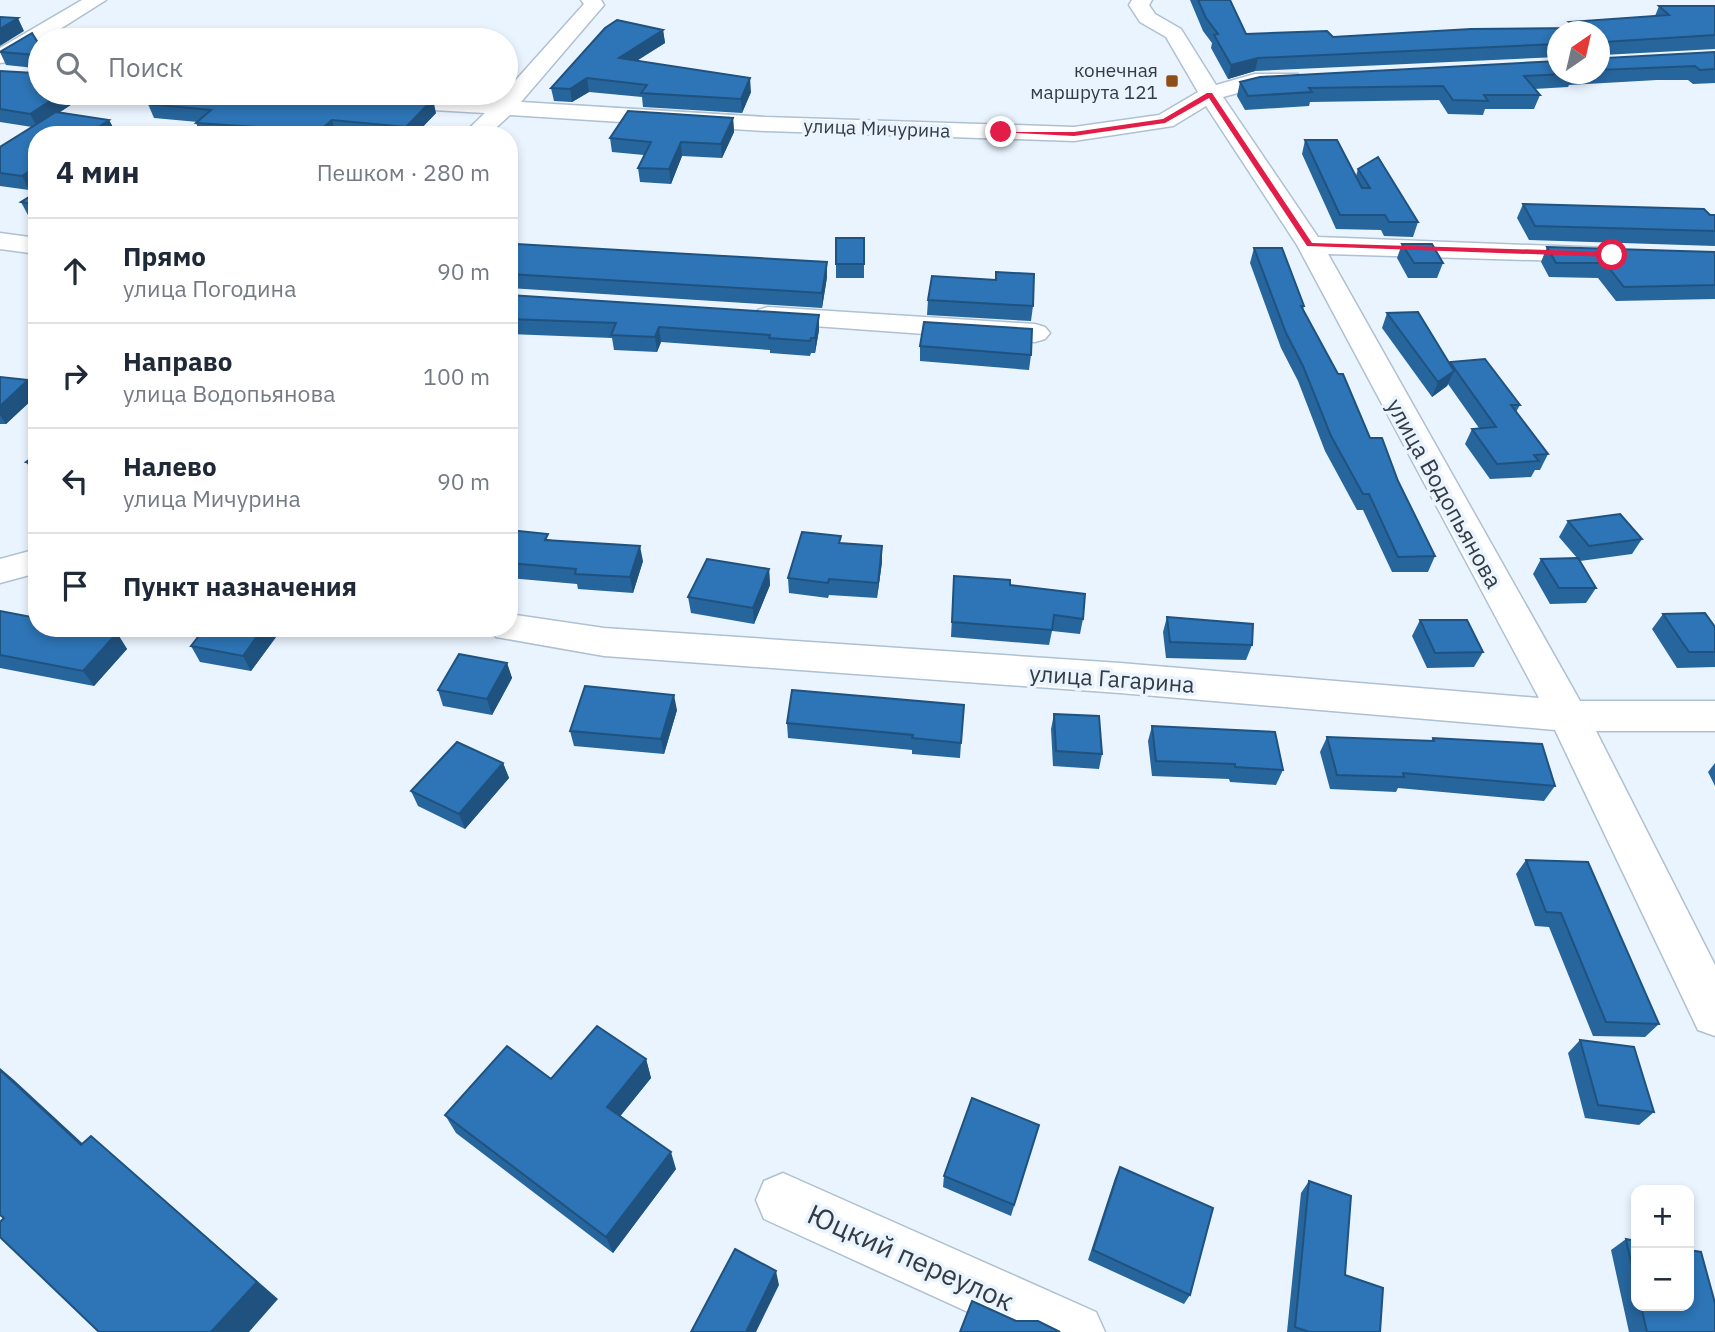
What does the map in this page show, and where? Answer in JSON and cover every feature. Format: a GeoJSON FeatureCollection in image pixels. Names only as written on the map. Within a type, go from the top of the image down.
{"type":"FeatureCollection","features":[{"type":"Feature","properties":{"kind":"street"},"geometry":{"type":"LineString","coordinates":[[49,28],[96,0]]}},
{"type":"Feature","properties":{"kind":"street"},"geometry":{"type":"LineString","coordinates":[[518,91],[594,5],[591,0]]}},
{"type":"Feature","properties":{"kind":"street","name":"улица Водопьянова"},"geometry":{"type":"LineString","coordinates":[[1142,0],[1139,5],[1147,18],[1174,33],[1210,94],[1310,245],[1568,716],[1715,1014]]}},
{"type":"Feature","properties":{"kind":"street"},"geometry":{"type":"LineString","coordinates":[[0,57],[28,40]]}},
{"type":"Feature","properties":{"kind":"street","name":"улица Мичурина"},"geometry":{"type":"LineString","coordinates":[[458,105],[766,124],[1074,134],[1165,121],[1210,94],[1255,81],[1310,78]]}},
{"type":"Feature","properties":{"kind":"street"},"geometry":{"type":"LineString","coordinates":[[484,126],[506,105]]}},
{"type":"Feature","properties":{"kind":"street"},"geometry":{"type":"LineString","coordinates":[[0,241],[28,245]]}},
{"type":"Feature","properties":{"kind":"street"},"geometry":{"type":"LineString","coordinates":[[1310,245],[1625,255]]}},
{"type":"Feature","properties":{"kind":"street"},"geometry":{"type":"LineString","coordinates":[[742,314],[1035,333]]}},
{"type":"Feature","properties":{"kind":"street"},"geometry":{"type":"LineString","coordinates":[[0,546],[28,552]]}},
{"type":"Feature","properties":{"kind":"street"},"geometry":{"type":"LineString","coordinates":[[0,571],[28,563]]}},
{"type":"Feature","properties":{"kind":"street","name":"улица Гагарина"},"geometry":{"type":"LineString","coordinates":[[518,629],[604,642],[1120,678],[1568,716],[1715,716]]}},
{"type":"Feature","properties":{"kind":"street","name":"Юцкий переулок"},"geometry":{"type":"LineString","coordinates":[[783,1200],[1076,1332]]}},
{"type":"Feature","properties":{"kind":"building"},"geometry":{"type":"Polygon","coordinates":[[[1198,0],[1230,0],[1246,34],[1327,31],[1333,37],[1471,29],[1547,28],[1547,45],[1258,58],[1231,65],[1214,35],[1218,34],[1206,18],[1198,0]]]}},
{"type":"Feature","properties":{"kind":"building"},"geometry":{"type":"Polygon","coordinates":[[[1659,6],[1715,6],[1715,35],[1610,42],[1610,21],[1583,21],[1669,15],[1659,6]]]}},
{"type":"Feature","properties":{"kind":"building"},"geometry":{"type":"Polygon","coordinates":[[[0,17],[18,18],[0,29],[0,17]]]}},
{"type":"Feature","properties":{"kind":"building"},"geometry":{"type":"Polygon","coordinates":[[[617,20],[663,30],[619,58],[750,78],[741,99],[641,93],[647,85],[587,78],[570,89],[551,88],[605,28],[617,20]]]}},
{"type":"Feature","properties":{"kind":"building"},"geometry":{"type":"Polygon","coordinates":[[[28,35],[28,54],[0,52],[28,35]]]}},
{"type":"Feature","properties":{"kind":"building"},"geometry":{"type":"Polygon","coordinates":[[[1715,52],[1715,69],[1700,70],[1695,66],[1610,70],[1610,58],[1715,52]]]}},
{"type":"Feature","properties":{"kind":"building"},"geometry":{"type":"Polygon","coordinates":[[[1547,62],[1547,75],[1524,76],[1540,95],[1484,95],[1488,101],[1453,100],[1443,86],[1309,88],[1312,92],[1248,96],[1240,82],[1260,77],[1547,62]]]}},
{"type":"Feature","properties":{"kind":"building"},"geometry":{"type":"Polygon","coordinates":[[[0,71],[28,73],[28,105],[44,105],[30,114],[0,109],[0,71]]]}},
{"type":"Feature","properties":{"kind":"building"},"geometry":{"type":"Polygon","coordinates":[[[158,105],[427,105],[407,126],[332,120],[325,126],[196,123],[211,110],[158,105]]]}},
{"type":"Feature","properties":{"kind":"building"},"geometry":{"type":"Polygon","coordinates":[[[628,111],[733,118],[721,144],[681,142],[669,169],[638,168],[651,142],[610,138],[628,111]]]}},
{"type":"Feature","properties":{"kind":"building"},"geometry":{"type":"Polygon","coordinates":[[[56,112],[109,120],[100,126],[34,126],[56,112]]]}},
{"type":"Feature","properties":{"kind":"building"},"geometry":{"type":"Polygon","coordinates":[[[28,130],[28,172],[22,176],[0,173],[0,147],[28,130]]]}},
{"type":"Feature","properties":{"kind":"building"},"geometry":{"type":"Polygon","coordinates":[[[1305,140],[1337,140],[1362,188],[1370,188],[1358,169],[1378,157],[1418,222],[1389,222],[1385,215],[1340,215],[1305,140]]]}},
{"type":"Feature","properties":{"kind":"building"},"geometry":{"type":"Polygon","coordinates":[[[1523,204],[1704,209],[1710,215],[1715,215],[1715,231],[1535,226],[1523,204]]]}},
{"type":"Feature","properties":{"kind":"building"},"geometry":{"type":"Polygon","coordinates":[[[836,238],[864,238],[864,264],[836,264],[836,238]]]}},
{"type":"Feature","properties":{"kind":"building"},"geometry":{"type":"Polygon","coordinates":[[[518,244],[827,262],[822,293],[518,275],[518,244]]]}},
{"type":"Feature","properties":{"kind":"building"},"geometry":{"type":"Polygon","coordinates":[[[1402,244],[1432,244],[1443,263],[1414,263],[1402,244]]]}},
{"type":"Feature","properties":{"kind":"building"},"geometry":{"type":"Polygon","coordinates":[[[1547,247],[1715,252],[1715,285],[1624,287],[1605,263],[1556,263],[1547,247]]]}},
{"type":"Feature","properties":{"kind":"building"},"geometry":{"type":"Polygon","coordinates":[[[1254,248],[1282,248],[1304,306],[1301,306],[1338,374],[1343,374],[1370,438],[1382,438],[1398,481],[1435,556],[1398,557],[1369,494],[1363,494],[1331,436],[1303,366],[1286,333],[1254,248]]]}},
{"type":"Feature","properties":{"kind":"building"},"geometry":{"type":"Polygon","coordinates":[[[996,272],[1034,274],[1033,306],[928,300],[932,276],[996,280],[996,272]]]}},
{"type":"Feature","properties":{"kind":"building"},"geometry":{"type":"Polygon","coordinates":[[[518,296],[819,315],[815,338],[810,341],[769,338],[770,335],[659,327],[655,337],[611,335],[616,323],[518,319],[518,296]]]}},
{"type":"Feature","properties":{"kind":"building"},"geometry":{"type":"Polygon","coordinates":[[[1418,312],[1454,371],[1438,382],[1387,313],[1418,312]]]}},
{"type":"Feature","properties":{"kind":"building"},"geometry":{"type":"Polygon","coordinates":[[[924,322],[1032,329],[1031,355],[920,346],[924,322]]]}},
{"type":"Feature","properties":{"kind":"building"},"geometry":{"type":"Polygon","coordinates":[[[1485,359],[1520,405],[1511,405],[1548,454],[1534,455],[1539,461],[1497,464],[1472,429],[1496,427],[1450,362],[1485,359]]]}},
{"type":"Feature","properties":{"kind":"building"},"geometry":{"type":"Polygon","coordinates":[[[0,377],[28,380],[0,406],[0,377]]]}},
{"type":"Feature","properties":{"kind":"building"},"geometry":{"type":"Polygon","coordinates":[[[1620,514],[1642,539],[1589,546],[1568,521],[1620,514]]]}},
{"type":"Feature","properties":{"kind":"building"},"geometry":{"type":"Polygon","coordinates":[[[518,531],[548,534],[545,540],[640,546],[630,577],[575,574],[576,569],[518,564],[518,531]]]}},
{"type":"Feature","properties":{"kind":"building"},"geometry":{"type":"Polygon","coordinates":[[[802,532],[841,536],[839,543],[882,546],[878,583],[829,579],[828,583],[788,578],[802,532]]]}},
{"type":"Feature","properties":{"kind":"building"},"geometry":{"type":"Polygon","coordinates":[[[1578,558],[1596,588],[1559,588],[1541,559],[1578,558]]]}},
{"type":"Feature","properties":{"kind":"building"},"geometry":{"type":"Polygon","coordinates":[[[707,559],[769,569],[753,608],[688,597],[707,559]]]}},
{"type":"Feature","properties":{"kind":"building"},"geometry":{"type":"Polygon","coordinates":[[[954,576],[1010,580],[1010,585],[1085,594],[1083,619],[1054,615],[1052,630],[952,622],[954,576]]]}},
{"type":"Feature","properties":{"kind":"building"},"geometry":{"type":"Polygon","coordinates":[[[0,611],[28,616],[28,637],[113,637],[83,671],[0,655],[0,611]]]}},
{"type":"Feature","properties":{"kind":"building"},"geometry":{"type":"Polygon","coordinates":[[[1705,613],[1715,627],[1715,652],[1689,652],[1663,614],[1705,613]]]}},
{"type":"Feature","properties":{"kind":"building"},"geometry":{"type":"Polygon","coordinates":[[[1167,617],[1253,624],[1252,645],[1170,642],[1167,617]]]}},
{"type":"Feature","properties":{"kind":"building"},"geometry":{"type":"Polygon","coordinates":[[[1420,620],[1467,620],[1483,652],[1435,653],[1420,620]]]}},
{"type":"Feature","properties":{"kind":"building"},"geometry":{"type":"Polygon","coordinates":[[[198,637],[257,637],[243,656],[191,646],[198,637]]]}},
{"type":"Feature","properties":{"kind":"building"},"geometry":{"type":"Polygon","coordinates":[[[459,654],[507,663],[487,699],[438,690],[459,654]]]}},
{"type":"Feature","properties":{"kind":"building"},"geometry":{"type":"Polygon","coordinates":[[[585,686],[674,695],[661,739],[570,731],[585,686]]]}},
{"type":"Feature","properties":{"kind":"building"},"geometry":{"type":"Polygon","coordinates":[[[792,690],[964,705],[961,743],[912,738],[913,735],[787,723],[792,690]]]}},
{"type":"Feature","properties":{"kind":"building"},"geometry":{"type":"Polygon","coordinates":[[[1054,714],[1099,716],[1102,754],[1056,751],[1054,714]]]}},
{"type":"Feature","properties":{"kind":"building"},"geometry":{"type":"Polygon","coordinates":[[[1152,726],[1275,732],[1283,770],[1235,767],[1235,764],[1156,761],[1152,726]]]}},
{"type":"Feature","properties":{"kind":"building"},"geometry":{"type":"Polygon","coordinates":[[[1327,737],[1434,741],[1433,738],[1542,744],[1555,786],[1403,773],[1404,777],[1337,775],[1327,737]]]}},
{"type":"Feature","properties":{"kind":"building"},"geometry":{"type":"Polygon","coordinates":[[[457,742],[503,763],[459,814],[411,791],[457,742]]]}},
{"type":"Feature","properties":{"kind":"building"},"geometry":{"type":"Polygon","coordinates":[[[1526,860],[1588,862],[1659,1024],[1606,1022],[1561,913],[1546,912],[1526,860]]]}},
{"type":"Feature","properties":{"kind":"building"},"geometry":{"type":"Polygon","coordinates":[[[597,1026],[646,1059],[607,1107],[671,1152],[606,1237],[445,1115],[507,1046],[551,1079],[597,1026]]]}},
{"type":"Feature","properties":{"kind":"building"},"geometry":{"type":"Polygon","coordinates":[[[1580,1040],[1634,1047],[1654,1112],[1598,1105],[1580,1040]]]}},
{"type":"Feature","properties":{"kind":"building"},"geometry":{"type":"Polygon","coordinates":[[[0,1070],[81,1145],[91,1136],[257,1282],[211,1332],[99,1332],[0,1237],[0,1222],[4,1218],[0,1215],[0,1070]]]}},
{"type":"Feature","properties":{"kind":"building"},"geometry":{"type":"Polygon","coordinates":[[[972,1098],[1039,1125],[1014,1205],[944,1176],[972,1098]]]}},
{"type":"Feature","properties":{"kind":"building"},"geometry":{"type":"Polygon","coordinates":[[[1120,1167],[1213,1208],[1190,1295],[1093,1250],[1120,1167]]]}},
{"type":"Feature","properties":{"kind":"building"},"geometry":{"type":"Polygon","coordinates":[[[1309,1181],[1351,1196],[1345,1275],[1383,1288],[1380,1332],[1309,1332],[1295,1327],[1309,1181]]]}},
{"type":"Feature","properties":{"kind":"building"},"geometry":{"type":"Polygon","coordinates":[[[1626,1239],[1631,1240],[1631,1262],[1626,1239]]]}},
{"type":"Feature","properties":{"kind":"building"},"geometry":{"type":"Polygon","coordinates":[[[735,1249],[776,1271],[746,1332],[691,1332],[735,1249]]]}},
{"type":"Feature","properties":{"kind":"building"},"geometry":{"type":"Polygon","coordinates":[[[1694,1251],[1701,1252],[1715,1303],[1715,1332],[1647,1332],[1642,1311],[1694,1311],[1694,1251]]]}},
{"type":"Feature","properties":{"kind":"building"},"geometry":{"type":"Polygon","coordinates":[[[972,1301],[1016,1321],[1038,1321],[1060,1332],[960,1332],[972,1301]]]}},
{"type":"Feature","properties":{"kind":"place","name":"конечная маршрута 121"},"geometry":{"type":"Point","coordinates":[1172,81]}},
{"type":"Feature","properties":{"kind":"route"},"geometry":{"type":"LineString","coordinates":[[1001,132],[1074,134],[1165,121],[1210,94],[1310,245],[1612,255]]}}]}
